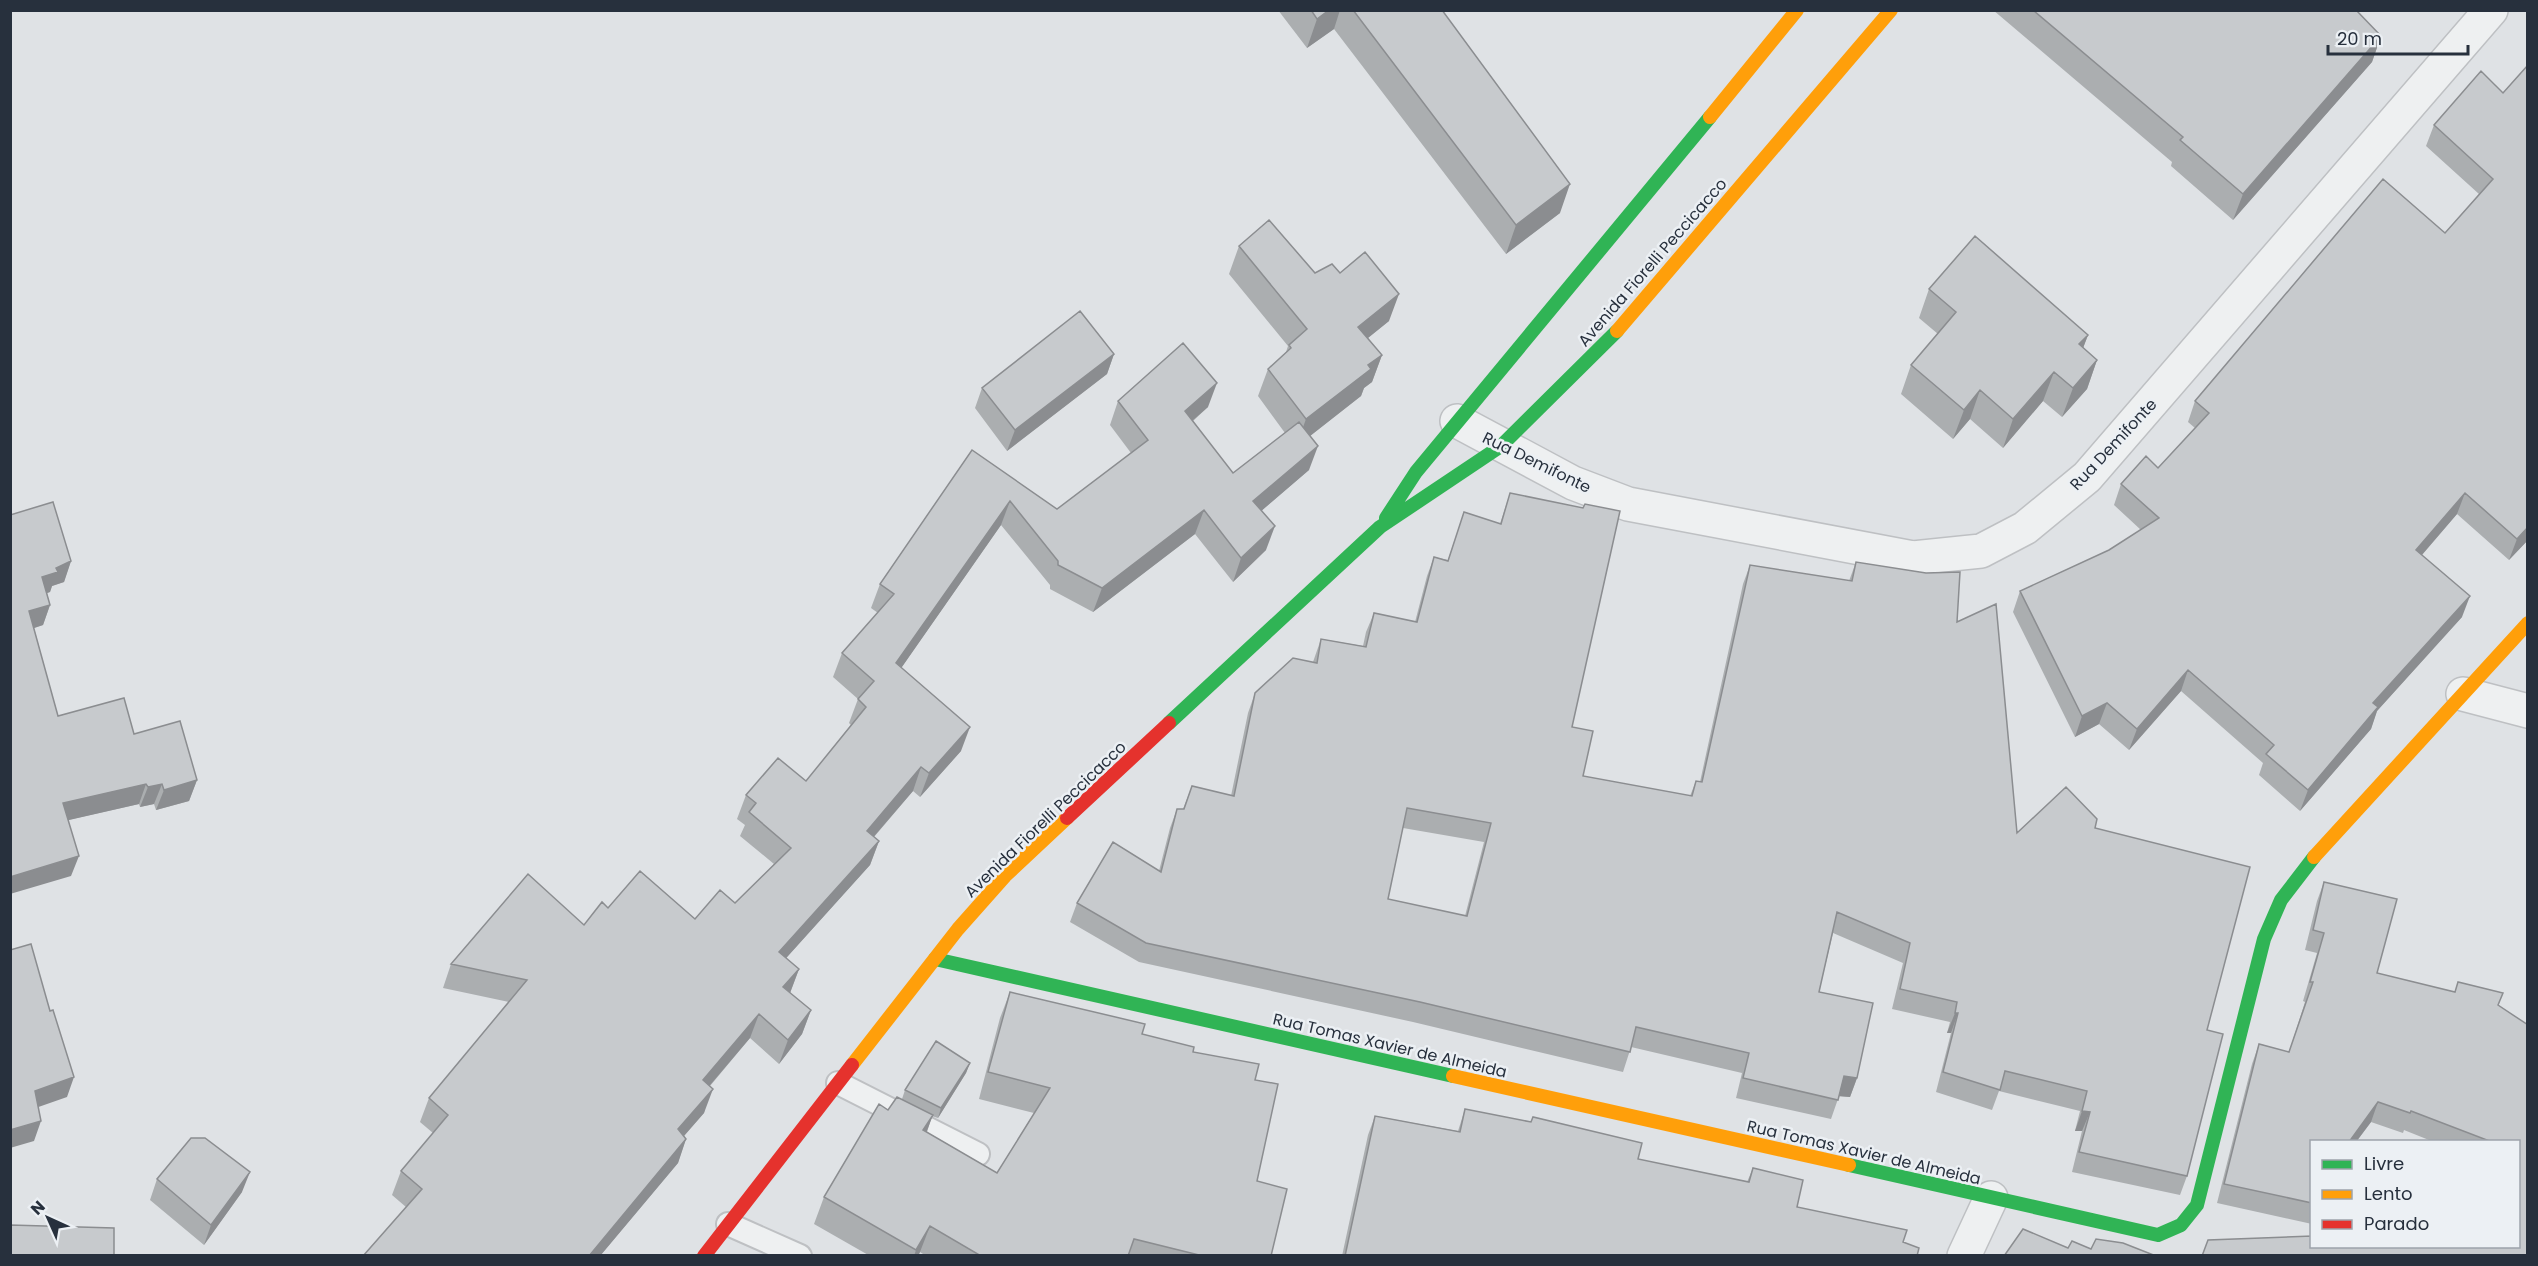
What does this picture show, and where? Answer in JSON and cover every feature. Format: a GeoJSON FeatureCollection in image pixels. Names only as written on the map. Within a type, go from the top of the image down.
{"type":"FeatureCollection","features":[{"type":"Feature","properties":{"kind":"main road","name":"Avenida Fiorelli Peccicacco"},"geometry":{"type":"LineString","coordinates":[[1380,527],[1416,472],[1457,421],[1557,304],[1797,10]]}},
{"type":"Feature","properties":{"kind":"main road","name":"Avenida Fiorelli Peccicacco"},"geometry":{"type":"LineString","coordinates":[[704,1256],[935,959],[1005,876],[1380,527],[1501,446],[1619,329],[1891,10]]}},
{"type":"Feature","properties":{"kind":"main road","name":"Rua Tomas Xavier de Almeida"},"geometry":{"type":"LineString","coordinates":[[935,959],[2158,1235],[2176,1231],[2188,1221],[2197,1205],[2264,939],[2281,900],[2315,855],[2528,623]]}},
{"type":"Feature","properties":{"kind":"street","name":"Rua Demifonte"},"geometry":{"type":"LineString","coordinates":[[1457,421],[1573,483],[1628,504],[1913,558],[1981,551],[2025,528],[2087,477],[2491,10]]}},
{"type":"Feature","properties":{"kind":"street"},"geometry":{"type":"LineString","coordinates":[[2463,694],[2528,711]]}},
{"type":"Feature","properties":{"kind":"street"},"geometry":{"type":"LineString","coordinates":[[1964,1256],[1991,1198]]}},
{"type":"Feature","properties":{"kind":"lane"},"geometry":{"type":"LineString","coordinates":[[838,1083],[978,1154]]}},
{"type":"Feature","properties":{"kind":"lane"},"geometry":{"type":"LineString","coordinates":[[728,1224],[800,1256]]}},
{"type":"Feature","properties":{"kind":"building"},"geometry":{"type":"Polygon","coordinates":[[[1311,10],[1329,10],[1317,19],[1311,10]]]}},
{"type":"Feature","properties":{"kind":"building"},"geometry":{"type":"Polygon","coordinates":[[[1353,10],[1442,10],[1570,184],[1516,225],[1353,10]]]}},
{"type":"Feature","properties":{"kind":"building"},"geometry":{"type":"Polygon","coordinates":[[[2033,10],[2356,10],[2381,36],[2243,194],[2180,140],[2183,137],[2033,10]]]}},
{"type":"Feature","properties":{"kind":"building"},"geometry":{"type":"Polygon","coordinates":[[[2528,65],[2528,527],[2517,539],[2465,493],[2416,550],[2470,596],[2373,703],[2378,707],[2308,790],[2266,754],[2274,745],[2188,670],[2137,729],[2107,703],[2082,716],[2020,591],[2109,550],[2159,518],[2121,484],[2146,456],[2158,468],[2209,413],[2195,401],[2383,179],[2445,233],[2493,179],[2434,125],[2481,71],[2503,93],[2528,65]]]}},
{"type":"Feature","properties":{"kind":"building"},"geometry":{"type":"Polygon","coordinates":[[[1269,220],[1315,273],[1332,264],[1340,273],[1365,252],[1399,294],[1358,327],[1382,355],[1368,365],[1371,369],[1306,419],[1268,369],[1291,348],[1289,345],[1307,329],[1239,246],[1269,220]]]}},
{"type":"Feature","properties":{"kind":"building"},"geometry":{"type":"Polygon","coordinates":[[[1975,236],[2088,335],[2079,344],[2097,360],[2073,388],[2054,372],[2013,419],[1980,390],[1964,410],[1911,365],[1956,312],[1929,289],[1975,236]]]}},
{"type":"Feature","properties":{"kind":"building"},"geometry":{"type":"Polygon","coordinates":[[[1080,311],[1114,354],[1015,430],[982,388],[1080,311]]]}},
{"type":"Feature","properties":{"kind":"building"},"geometry":{"type":"Polygon","coordinates":[[[1183,343],[1217,383],[1185,411],[1233,473],[1299,422],[1318,446],[1253,501],[1275,526],[1241,558],[1204,510],[1102,588],[1058,565],[1058,561],[1010,501],[896,663],[970,727],[929,773],[921,767],[867,831],[879,841],[779,952],[799,969],[783,987],[811,1010],[788,1040],[759,1014],[703,1080],[713,1089],[678,1129],[686,1139],[589,1256],[363,1256],[422,1189],[401,1171],[448,1115],[429,1098],[527,980],[451,964],[528,874],[584,925],[602,902],[608,908],[640,871],[695,919],[720,890],[735,903],[791,848],[749,812],[756,803],[746,795],[778,758],[806,781],[866,707],[858,699],[874,681],[842,653],[894,594],[880,584],[972,450],[1057,509],[1148,440],[1118,401],[1183,343]]]}},
{"type":"Feature","properties":{"kind":"building"},"geometry":{"type":"Polygon","coordinates":[[[1510,493],[1583,508],[1585,504],[1620,511],[1572,727],[1593,731],[1583,776],[1692,796],[1696,781],[1702,782],[1750,565],[1852,581],[1856,562],[1926,573],[1960,572],[1957,622],[1996,604],[2017,833],[2066,787],[2097,819],[2095,828],[2250,867],[2207,1030],[2223,1034],[2187,1176],[2079,1152],[2090,1112],[2082,1111],[2087,1091],[2005,1071],[2000,1090],[1943,1072],[1958,1013],[1955,1013],[1957,1002],[1900,989],[1910,943],[1837,912],[1819,992],[1873,1003],[1857,1078],[1844,1076],[1838,1100],[1743,1078],[1749,1053],[1636,1027],[1630,1052],[1420,1002],[1146,943],[1077,903],[1113,842],[1161,872],[1177,809],[1184,809],[1192,786],[1234,796],[1255,693],[1293,658],[1317,663],[1321,639],[1366,647],[1374,613],[1417,622],[1434,557],[1448,561],[1464,512],[1501,524],[1510,493]],[[1407,808],[1388,899],[1467,916],[1491,823],[1407,808]]]}},
{"type":"Feature","properties":{"kind":"building"},"geometry":{"type":"Polygon","coordinates":[[[53,502],[71,561],[56,568],[58,572],[42,577],[50,605],[29,611],[58,716],[124,698],[134,734],[180,721],[197,780],[164,790],[162,784],[148,787],[146,784],[63,803],[79,856],[10,877],[10,515],[53,502]]]}},
{"type":"Feature","properties":{"kind":"building"},"geometry":{"type":"Polygon","coordinates":[[[2324,882],[2397,899],[2377,973],[2455,992],[2458,982],[2503,993],[2498,1005],[2528,1025],[2528,1256],[2202,1256],[2208,1240],[2310,1236],[2310,1248],[2520,1248],[2520,1140],[2487,1140],[2411,1111],[2410,1113],[2378,1102],[2350,1140],[2310,1140],[2310,1203],[2224,1184],[2259,1044],[2289,1052],[2313,982],[2310,982],[2324,933],[2313,930],[2324,882]]]}},
{"type":"Feature","properties":{"kind":"building"},"geometry":{"type":"Polygon","coordinates":[[[31,944],[50,1011],[53,1010],[74,1077],[35,1091],[41,1121],[10,1130],[10,950],[31,944]]]}},
{"type":"Feature","properties":{"kind":"building"},"geometry":{"type":"Polygon","coordinates":[[[1010,992],[1145,1024],[1142,1034],[1194,1047],[1193,1052],[1259,1064],[1255,1080],[1278,1084],[1257,1181],[1287,1189],[1271,1256],[1203,1256],[1134,1239],[1128,1256],[981,1256],[930,1226],[916,1250],[824,1197],[879,1104],[888,1110],[897,1097],[933,1115],[923,1130],[997,1173],[1050,1088],[988,1072],[1010,992]]]}},
{"type":"Feature","properties":{"kind":"building"},"geometry":{"type":"Polygon","coordinates":[[[936,1041],[970,1063],[941,1108],[905,1090],[936,1041]]]}},
{"type":"Feature","properties":{"kind":"building"},"geometry":{"type":"Polygon","coordinates":[[[1465,1109],[1531,1122],[1533,1117],[1642,1143],[1638,1159],[1749,1182],[1753,1168],[1803,1180],[1797,1207],[1907,1230],[1903,1242],[1919,1248],[1917,1256],[1345,1256],[1375,1116],[1460,1132],[1465,1109]]]}},
{"type":"Feature","properties":{"kind":"building"},"geometry":{"type":"Polygon","coordinates":[[[191,1138],[205,1138],[250,1172],[211,1225],[157,1179],[191,1138]]]}},
{"type":"Feature","properties":{"kind":"building"},"geometry":{"type":"Polygon","coordinates":[[[10,1225],[114,1228],[114,1256],[10,1256],[10,1225]]]}},
{"type":"Feature","properties":{"kind":"building"},"geometry":{"type":"Polygon","coordinates":[[[2023,1229],[2068,1248],[2072,1241],[2091,1249],[2096,1239],[2123,1243],[2156,1256],[2004,1256],[2023,1229]]]}},
{"type":"Feature","properties":{"kind":"traffic: fast"},"geometry":{"type":"LineString","coordinates":[[1386,518],[1416,472],[1710,117]]}},
{"type":"Feature","properties":{"kind":"traffic: fast"},"geometry":{"type":"LineString","coordinates":[[1169,723],[1380,527],[1501,446],[1617,331]]}},
{"type":"Feature","properties":{"kind":"traffic: fast"},"geometry":{"type":"LineString","coordinates":[[1849,1165],[2158,1235],[2181,1225],[2197,1205],[2264,939],[2281,900],[2314,857]]}},
{"type":"Feature","properties":{"kind":"traffic: fast"},"geometry":{"type":"LineString","coordinates":[[935,959],[1453,1076]]}},
{"type":"Feature","properties":{"kind":"traffic: slow"},"geometry":{"type":"LineString","coordinates":[[1710,117],[1797,10]]}},
{"type":"Feature","properties":{"kind":"traffic: slow"},"geometry":{"type":"LineString","coordinates":[[1617,331],[1891,10]]}},
{"type":"Feature","properties":{"kind":"traffic: slow"},"geometry":{"type":"LineString","coordinates":[[2314,857],[2528,623]]}},
{"type":"Feature","properties":{"kind":"traffic: slow"},"geometry":{"type":"LineString","coordinates":[[852,1065],[958,929],[1005,876],[1067,818]]}},
{"type":"Feature","properties":{"kind":"traffic: slow"},"geometry":{"type":"LineString","coordinates":[[1453,1076],[1849,1165]]}},
{"type":"Feature","properties":{"kind":"traffic: jam"},"geometry":{"type":"LineString","coordinates":[[1067,818],[1169,723]]}},
{"type":"Feature","properties":{"kind":"traffic: jam"},"geometry":{"type":"LineString","coordinates":[[704,1256],[852,1065]]}}]}
